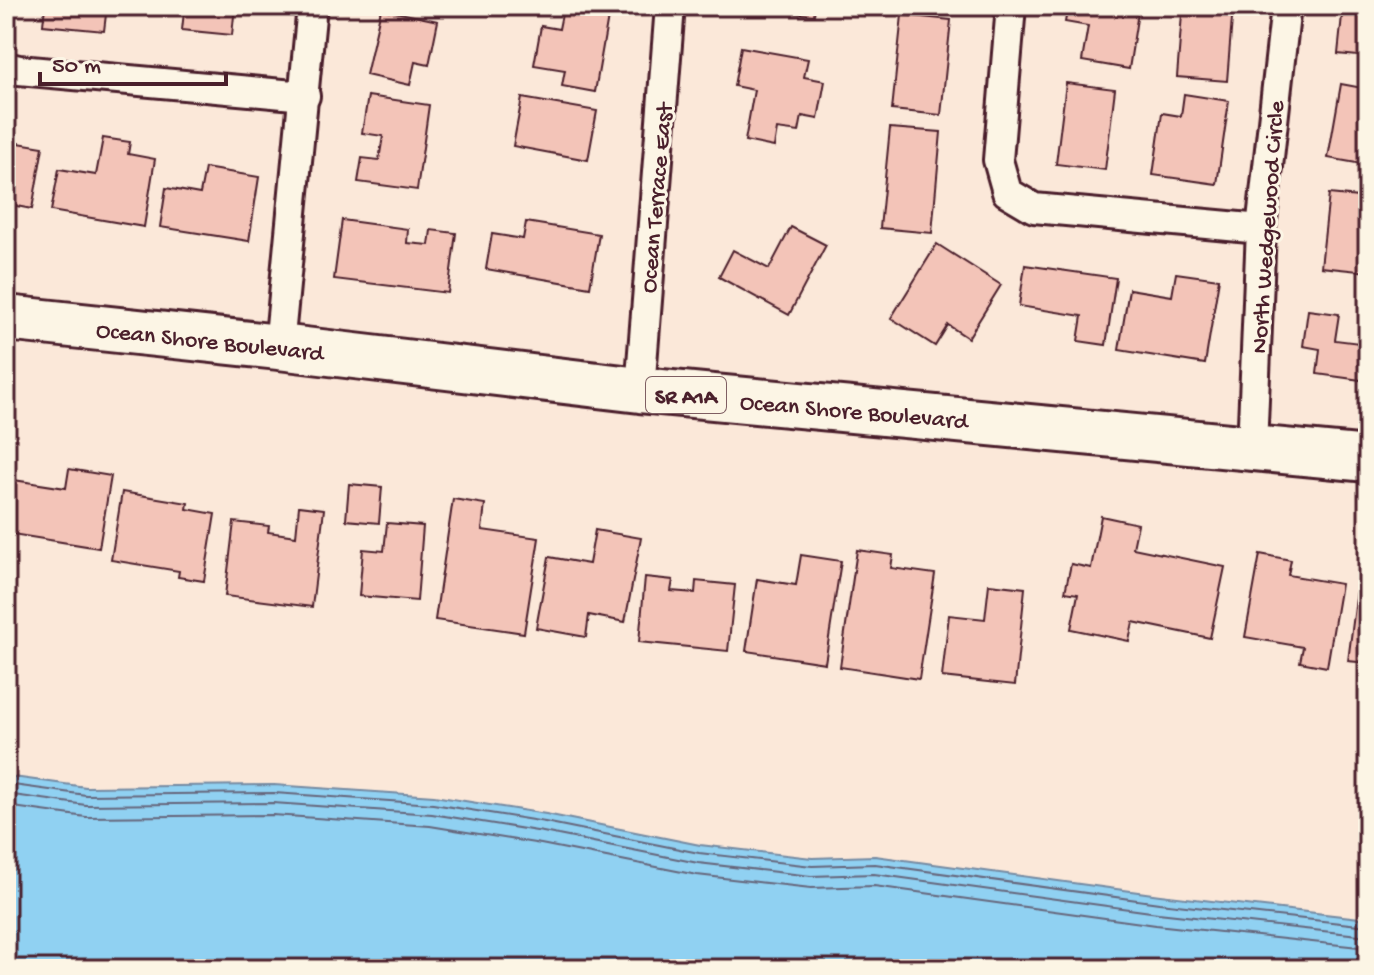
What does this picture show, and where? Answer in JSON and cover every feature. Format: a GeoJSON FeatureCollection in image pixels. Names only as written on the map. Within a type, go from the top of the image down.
{"type":"FeatureCollection","features":[{"type":"Feature","properties":{"kind":"main road","name":"Ocean Shore Boulevard"},"geometry":{"type":"LineString","coordinates":[[6,318],[640,390],[1368,459]]}},
{"type":"Feature","properties":{"kind":"street"},"geometry":{"type":"LineString","coordinates":[[279,347],[312,6]]}},
{"type":"Feature","properties":{"kind":"street","name":"Ocean Terrace East"},"geometry":{"type":"LineString","coordinates":[[640,390],[670,6]]}},
{"type":"Feature","properties":{"kind":"street"},"geometry":{"type":"LineString","coordinates":[[1011,6],[998,160],[1007,192],[1034,208],[1261,229]]}},
{"type":"Feature","properties":{"kind":"street","name":"North Wedgewood Circle"},"geometry":{"type":"LineString","coordinates":[[1252,448],[1261,229],[1286,6]]}},
{"type":"Feature","properties":{"kind":"street"},"geometry":{"type":"LineString","coordinates":[[6,67],[305,96]]}},
{"type":"Feature","properties":{"kind":"water"},"geometry":{"type":"Polygon","coordinates":[[[6,776],[86,787],[274,785],[434,796],[546,814],[700,845],[812,858],[875,856],[1160,895],[1368,919],[1368,969],[6,969],[6,776]]]}},
{"type":"Feature","properties":{"kind":"building"},"geometry":{"type":"Polygon","coordinates":[[[45,6],[107,6],[104,31],[43,25],[45,6]]]}},
{"type":"Feature","properties":{"kind":"building"},"geometry":{"type":"Polygon","coordinates":[[[162,6],[235,6],[232,35],[182,30],[184,12],[162,10],[162,6]]]}},
{"type":"Feature","properties":{"kind":"building"},"geometry":{"type":"Polygon","coordinates":[[[754,6],[815,6],[814,15],[754,10],[754,6]]]}},
{"type":"Feature","properties":{"kind":"building"},"geometry":{"type":"Polygon","coordinates":[[[1068,6],[1139,6],[1129,69],[1082,61],[1088,26],[1065,22],[1068,6]]]}},
{"type":"Feature","properties":{"kind":"building"},"geometry":{"type":"Polygon","coordinates":[[[1195,6],[1233,6],[1227,81],[1177,77],[1182,14],[1194,15],[1195,6]]]}},
{"type":"Feature","properties":{"kind":"building"},"geometry":{"type":"Polygon","coordinates":[[[1343,6],[1368,6],[1368,57],[1338,54],[1343,6]]]}},
{"type":"Feature","properties":{"kind":"building"},"geometry":{"type":"Polygon","coordinates":[[[381,9],[438,21],[429,65],[415,62],[410,85],[366,75],[381,9]]]}},
{"type":"Feature","properties":{"kind":"building"},"geometry":{"type":"Polygon","coordinates":[[[563,9],[608,17],[595,92],[562,86],[565,70],[534,65],[541,26],[559,29],[563,9]]]}},
{"type":"Feature","properties":{"kind":"building"},"geometry":{"type":"Polygon","coordinates":[[[902,15],[951,20],[941,115],[892,110],[902,15]]]}},
{"type":"Feature","properties":{"kind":"building"},"geometry":{"type":"Polygon","coordinates":[[[741,47],[808,59],[804,77],[825,81],[818,119],[802,116],[799,132],[777,129],[774,147],[745,141],[754,90],[734,86],[741,47]]]}},
{"type":"Feature","properties":{"kind":"building"},"geometry":{"type":"Polygon","coordinates":[[[1066,83],[1115,89],[1105,170],[1056,164],[1066,83]]]}},
{"type":"Feature","properties":{"kind":"building"},"geometry":{"type":"Polygon","coordinates":[[[1341,84],[1368,89],[1368,165],[1328,158],[1341,84]]]}},
{"type":"Feature","properties":{"kind":"building"},"geometry":{"type":"Polygon","coordinates":[[[1184,94],[1229,101],[1217,184],[1153,175],[1162,113],[1181,116],[1184,94]]]}},
{"type":"Feature","properties":{"kind":"building"},"geometry":{"type":"Polygon","coordinates":[[[368,96],[429,105],[417,190],[358,182],[362,158],[379,160],[383,136],[362,133],[368,96]]]}},
{"type":"Feature","properties":{"kind":"building"},"geometry":{"type":"Polygon","coordinates":[[[522,98],[597,111],[588,160],[513,146],[522,98]]]}},
{"type":"Feature","properties":{"kind":"building"},"geometry":{"type":"Polygon","coordinates":[[[890,128],[941,132],[932,233],[880,228],[890,128]]]}},
{"type":"Feature","properties":{"kind":"building"},"geometry":{"type":"Polygon","coordinates":[[[103,138],[130,142],[128,154],[155,159],[144,227],[51,211],[59,169],[96,175],[103,138]]]}},
{"type":"Feature","properties":{"kind":"building"},"geometry":{"type":"Polygon","coordinates":[[[6,141],[43,147],[32,209],[6,204],[6,141]]]}},
{"type":"Feature","properties":{"kind":"building"},"geometry":{"type":"Polygon","coordinates":[[[205,168],[259,177],[249,241],[160,227],[166,188],[200,194],[205,168]]]}},
{"type":"Feature","properties":{"kind":"building"},"geometry":{"type":"Polygon","coordinates":[[[1329,194],[1368,198],[1368,272],[1321,267],[1329,194]]]}},
{"type":"Feature","properties":{"kind":"building"},"geometry":{"type":"Polygon","coordinates":[[[342,220],[408,229],[407,243],[429,245],[431,230],[456,233],[448,293],[334,279],[342,220]]]}},
{"type":"Feature","properties":{"kind":"building"},"geometry":{"type":"Polygon","coordinates":[[[526,222],[599,234],[590,287],[486,269],[492,234],[523,239],[526,222]]]}},
{"type":"Feature","properties":{"kind":"building"},"geometry":{"type":"Polygon","coordinates":[[[791,227],[826,245],[789,315],[719,277],[733,250],[769,269],[791,227]]]}},
{"type":"Feature","properties":{"kind":"building"},"geometry":{"type":"Polygon","coordinates":[[[937,244],[1001,285],[968,338],[948,325],[935,346],[891,318],[937,244]]]}},
{"type":"Feature","properties":{"kind":"building"},"geometry":{"type":"Polygon","coordinates":[[[1025,265],[1116,278],[1106,345],[1078,341],[1082,316],[1019,306],[1025,265]]]}},
{"type":"Feature","properties":{"kind":"building"},"geometry":{"type":"Polygon","coordinates":[[[1176,273],[1219,279],[1205,364],[1119,350],[1129,289],[1172,296],[1176,273]]]}},
{"type":"Feature","properties":{"kind":"building"},"geometry":{"type":"Polygon","coordinates":[[[1308,310],[1339,314],[1335,340],[1367,344],[1368,337],[1368,381],[1317,374],[1320,349],[1303,346],[1308,310]]]}},
{"type":"Feature","properties":{"kind":"building"},"geometry":{"type":"Polygon","coordinates":[[[69,469],[111,476],[99,548],[6,533],[7,479],[66,488],[69,469]]]}},
{"type":"Feature","properties":{"kind":"building"},"geometry":{"type":"Polygon","coordinates":[[[349,484],[382,487],[379,523],[346,520],[349,484]]]}},
{"type":"Feature","properties":{"kind":"building"},"geometry":{"type":"Polygon","coordinates":[[[122,492],[188,503],[187,509],[215,514],[204,581],[178,577],[179,571],[111,560],[122,492]]]}},
{"type":"Feature","properties":{"kind":"building"},"geometry":{"type":"Polygon","coordinates":[[[453,499],[485,504],[482,530],[539,538],[524,633],[435,620],[453,499]]]}},
{"type":"Feature","properties":{"kind":"building"},"geometry":{"type":"Polygon","coordinates":[[[299,506],[324,509],[312,607],[225,596],[234,522],[269,526],[268,532],[296,536],[299,506]]]}},
{"type":"Feature","properties":{"kind":"building"},"geometry":{"type":"Polygon","coordinates":[[[1101,516],[1138,524],[1133,548],[1225,567],[1210,638],[1133,622],[1129,641],[1071,629],[1078,594],[1065,592],[1071,564],[1091,568],[1101,516]]]}},
{"type":"Feature","properties":{"kind":"building"},"geometry":{"type":"Polygon","coordinates":[[[387,523],[423,526],[417,601],[359,596],[363,549],[384,551],[387,523]]]}},
{"type":"Feature","properties":{"kind":"building"},"geometry":{"type":"Polygon","coordinates":[[[595,530],[641,538],[625,622],[589,615],[586,637],[536,628],[549,557],[589,564],[595,530]]]}},
{"type":"Feature","properties":{"kind":"building"},"geometry":{"type":"Polygon","coordinates":[[[857,550],[893,555],[891,568],[935,574],[919,679],[840,667],[857,550]]]}},
{"type":"Feature","properties":{"kind":"building"},"geometry":{"type":"Polygon","coordinates":[[[1260,554],[1291,560],[1288,575],[1341,584],[1327,667],[1300,662],[1303,647],[1245,637],[1260,554]]]}},
{"type":"Feature","properties":{"kind":"building"},"geometry":{"type":"Polygon","coordinates":[[[801,555],[841,561],[825,663],[746,651],[757,579],[796,585],[801,555]]]}},
{"type":"Feature","properties":{"kind":"building"},"geometry":{"type":"Polygon","coordinates":[[[1359,575],[1368,576],[1368,663],[1348,661],[1359,575]]]}},
{"type":"Feature","properties":{"kind":"building"},"geometry":{"type":"Polygon","coordinates":[[[645,577],[673,580],[671,591],[695,593],[696,581],[735,585],[728,651],[639,642],[645,577]]]}},
{"type":"Feature","properties":{"kind":"building"},"geometry":{"type":"Polygon","coordinates":[[[989,584],[1025,588],[1015,685],[942,677],[949,615],[985,619],[989,584]]]}}]}
